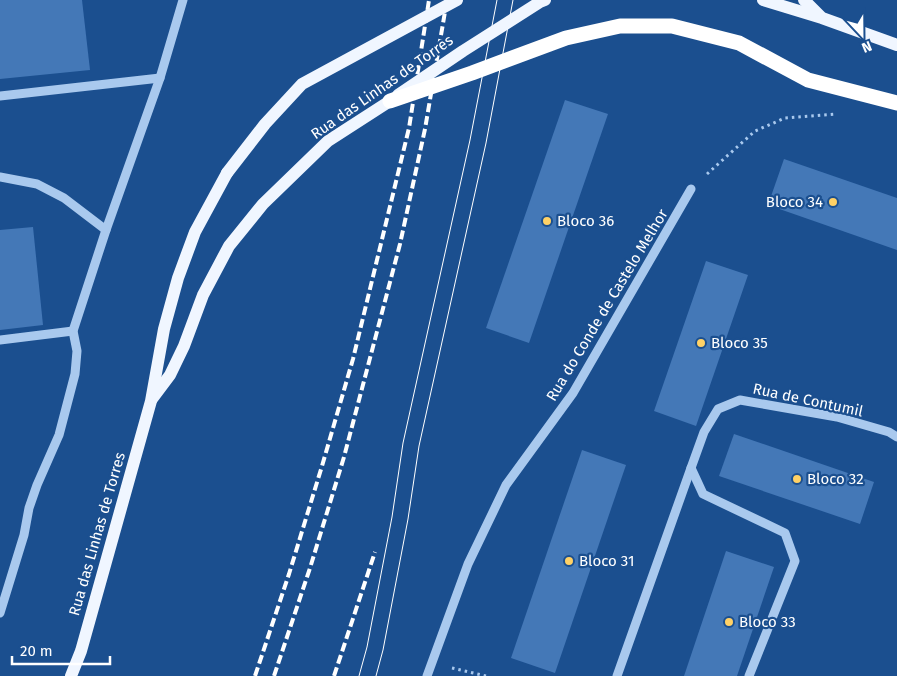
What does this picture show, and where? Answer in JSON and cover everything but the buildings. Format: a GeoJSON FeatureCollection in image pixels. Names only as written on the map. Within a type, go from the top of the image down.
{"type":"FeatureCollection","features":[{"type":"Feature","properties":{"kind":"highway"},"geometry":{"type":"LineString","coordinates":[[390,101],[566,38],[620,26],[672,26],[739,43],[808,80],[897,103]]}},
{"type":"Feature","properties":{"kind":"main road","name":"Rua das Linhas de Torres"},"geometry":{"type":"LineString","coordinates":[[71,676],[81,651],[151,401],[164,329],[178,278],[195,232],[227,173],[265,124],[302,84],[457,0]]}},
{"type":"Feature","properties":{"kind":"main road","name":"Rua das Linhas de Torres"},"geometry":{"type":"LineString","coordinates":[[151,401],[170,375],[184,346],[203,295],[229,246],[264,204],[328,141],[463,51],[545,0]]}},
{"type":"Feature","properties":{"kind":"main road"},"geometry":{"type":"LineString","coordinates":[[763,0],[822,18],[897,45]]}},
{"type":"Feature","properties":{"kind":"main road"},"geometry":{"type":"LineString","coordinates":[[804,0],[822,18]]}},
{"type":"Feature","properties":{"kind":"main road"},"geometry":{"type":"LineString","coordinates":[[61,676],[81,651]]}},
{"type":"Feature","properties":{"kind":"street"},"geometry":{"type":"LineString","coordinates":[[0,613],[24,535],[29,508],[59,435],[75,374],[77,351],[74,331],[106,230],[160,78],[183,0]]}},
{"type":"Feature","properties":{"kind":"street"},"geometry":{"type":"LineString","coordinates":[[0,96],[160,78]]}},
{"type":"Feature","properties":{"kind":"street"},"geometry":{"type":"LineString","coordinates":[[0,178],[37,184],[64,198],[106,230]]}},
{"type":"Feature","properties":{"kind":"street","name":"Rua do Conde de Castelo Melhor"},"geometry":{"type":"LineString","coordinates":[[427,676],[468,564],[506,485],[573,393],[691,189]]}},
{"type":"Feature","properties":{"kind":"street"},"geometry":{"type":"LineString","coordinates":[[0,340],[74,331]]}},
{"type":"Feature","properties":{"kind":"street","name":"Rua de Contumil"},"geometry":{"type":"LineString","coordinates":[[617,676],[704,432],[718,409],[740,400],[838,417],[889,432],[897,437]]}},
{"type":"Feature","properties":{"kind":"street"},"geometry":{"type":"LineString","coordinates":[[691,468],[703,494],[785,533],[795,561],[749,676]]}},
{"type":"Feature","properties":{"kind":"path"},"geometry":{"type":"LineString","coordinates":[[691,189],[755,131],[785,118],[843,114]]}},
{"type":"Feature","properties":{"kind":"path"},"geometry":{"type":"LineString","coordinates":[[432,663],[486,676]]}},
{"type":"Feature","properties":{"kind":"tram line"},"geometry":{"type":"LineString","coordinates":[[359,676],[367,647],[392,517],[403,443],[470,140],[497,0]]}},
{"type":"Feature","properties":{"kind":"tram line"},"geometry":{"type":"LineString","coordinates":[[376,676],[383,650],[408,519],[419,446],[486,143],[513,0]]}},
{"type":"Feature","properties":{"kind":"railway"},"geometry":{"type":"LineString","coordinates":[[255,676],[289,574],[353,359],[409,128],[429,0]]}},
{"type":"Feature","properties":{"kind":"railway"},"geometry":{"type":"LineString","coordinates":[[274,676],[344,457],[400,244],[425,129],[447,0]]}},
{"type":"Feature","properties":{"kind":"railway"},"geometry":{"type":"LineString","coordinates":[[334,676],[375,552]]}},
{"type":"Feature","properties":{"kind":"place","name":"Bloco 34"},"geometry":{"type":"Point","coordinates":[833,202]}},
{"type":"Feature","properties":{"kind":"place","name":"Bloco 36"},"geometry":{"type":"Point","coordinates":[547,221]}},
{"type":"Feature","properties":{"kind":"place","name":"Bloco 35"},"geometry":{"type":"Point","coordinates":[701,343]}},
{"type":"Feature","properties":{"kind":"place","name":"Bloco 32"},"geometry":{"type":"Point","coordinates":[797,479]}},
{"type":"Feature","properties":{"kind":"place","name":"Bloco 31"},"geometry":{"type":"Point","coordinates":[569,561]}},
{"type":"Feature","properties":{"kind":"place","name":"Bloco 33"},"geometry":{"type":"Point","coordinates":[729,622]}}]}
